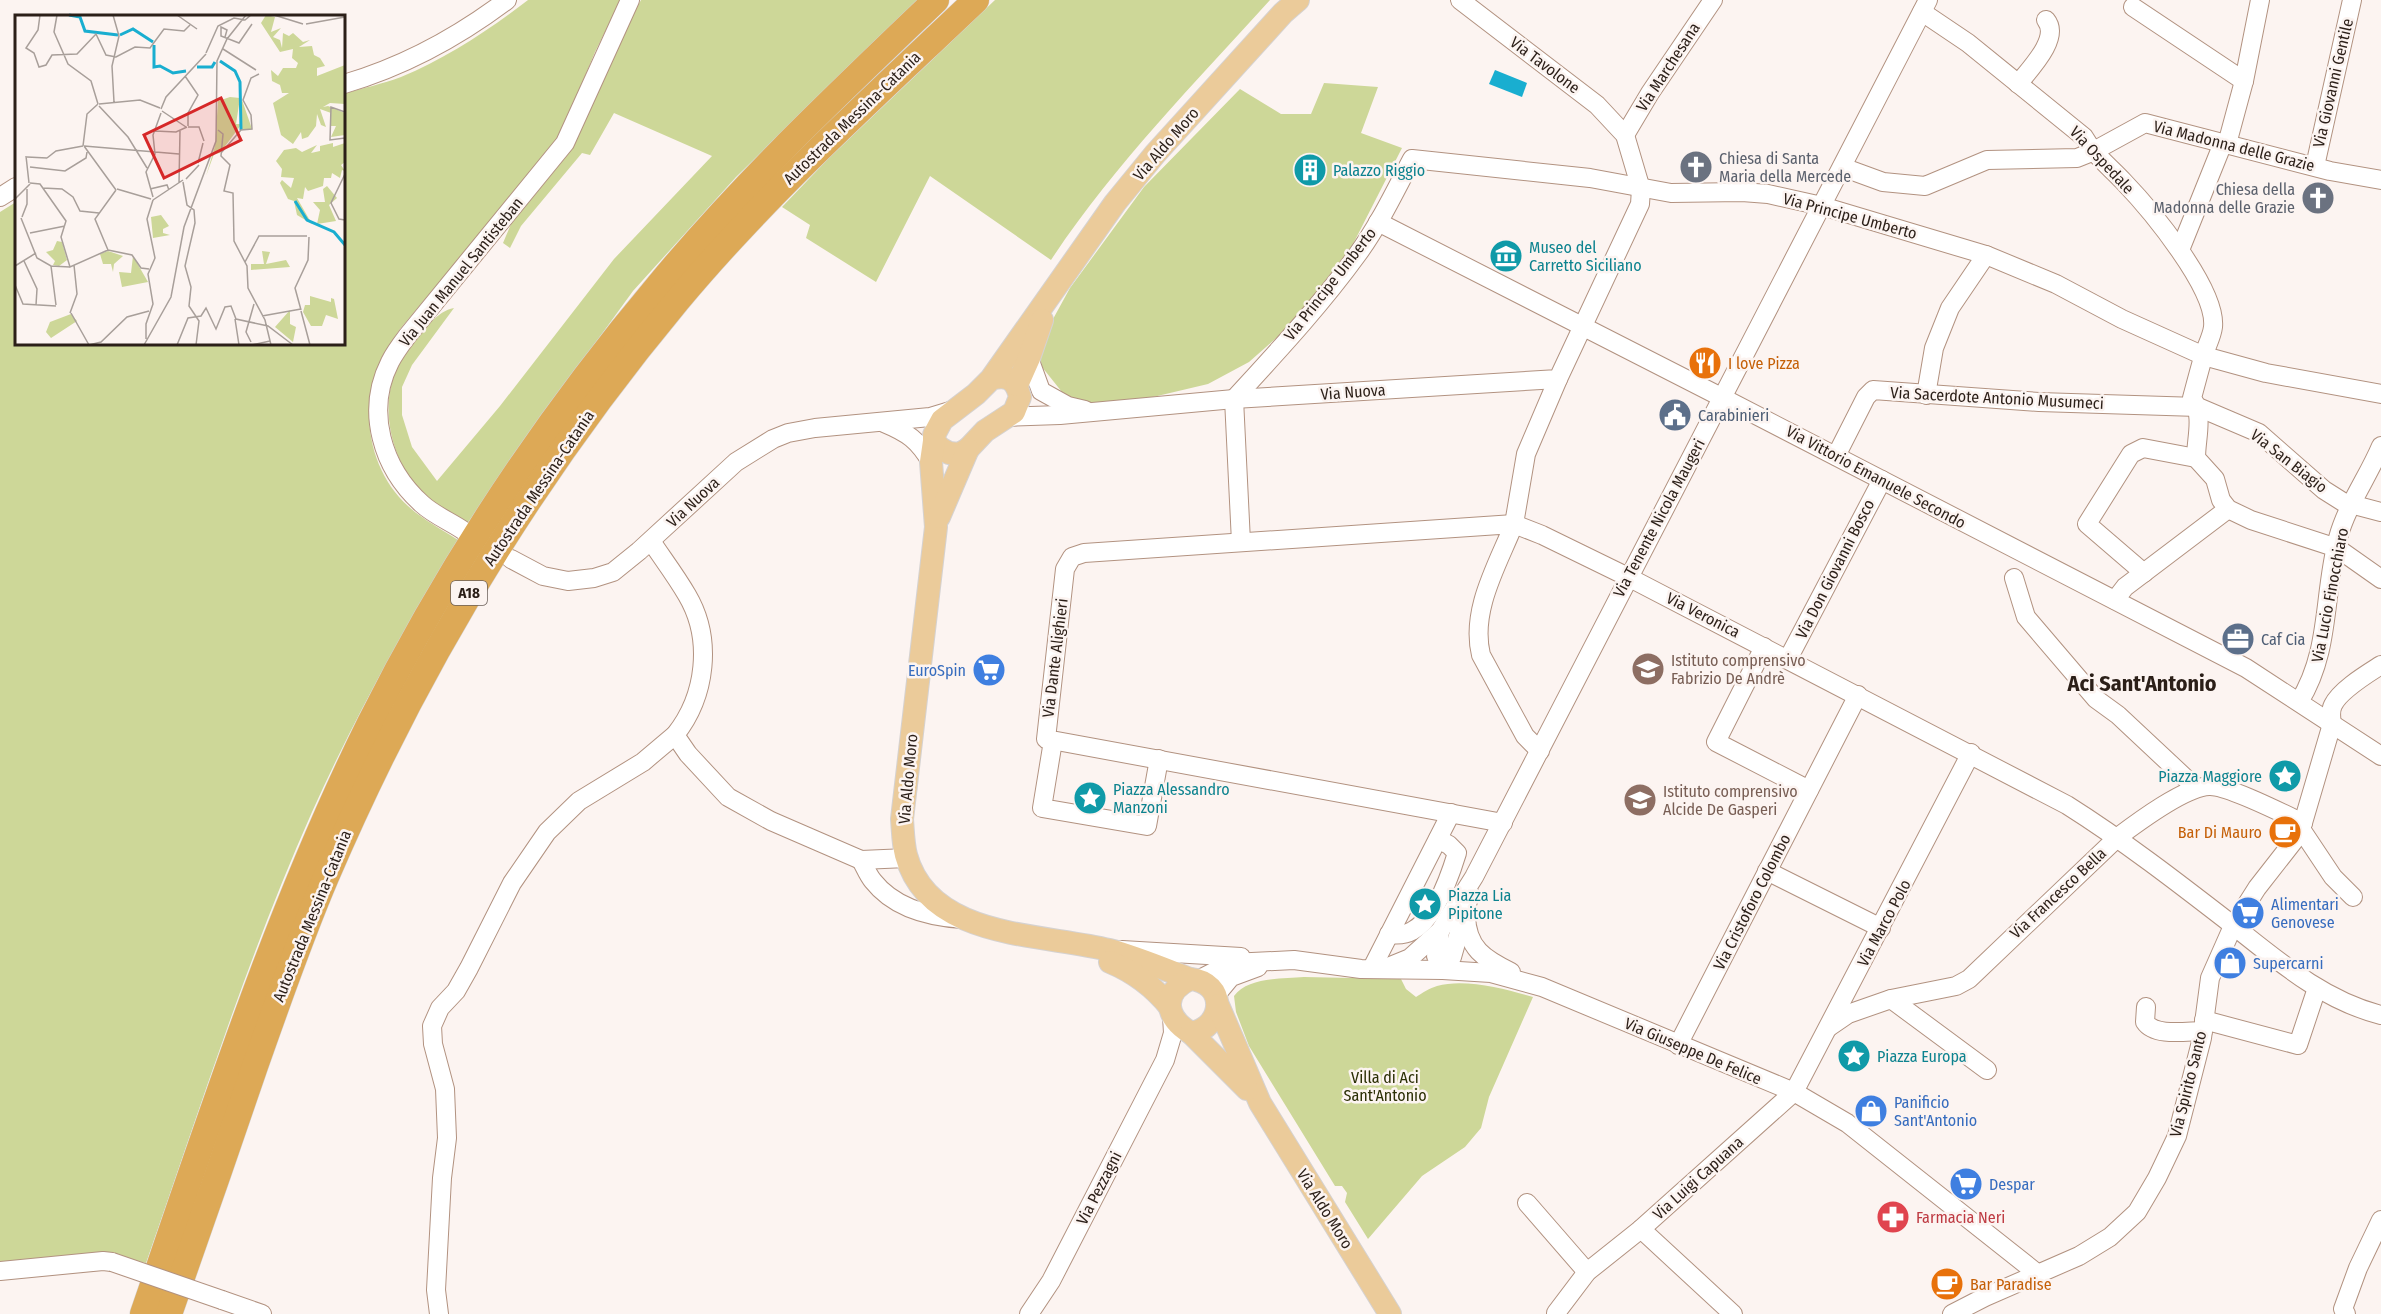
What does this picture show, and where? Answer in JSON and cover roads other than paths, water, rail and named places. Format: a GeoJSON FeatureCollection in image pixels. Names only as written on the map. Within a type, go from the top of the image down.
{"type":"FeatureCollection","features":[{"type":"Feature","properties":{"kind":"highway","name":"Autostrada Messina-Catania"},"geometry":{"type":"LineString","coordinates":[[143,1314],[261,974],[302,871],[372,718],[459,562],[542,437],[658,285],[800,131],[936,0]]}},
{"type":"Feature","properties":{"kind":"highway","name":"Autostrada Messina-Catania"},"geometry":{"type":"LineString","coordinates":[[169,1314],[284,983],[324,881],[390,738],[480,574],[532,494],[597,403],[692,284],[778,190],[976,0]]}},
{"type":"Feature","properties":{"kind":"main road","name":"Via Aldo Moro"},"geometry":{"type":"LineString","coordinates":[[1058,283],[1115,202],[1155,154],[1291,4]]}},
{"type":"Feature","properties":{"kind":"main road"},"geometry":{"type":"LineString","coordinates":[[1017,386],[1058,283]]}},
{"type":"Feature","properties":{"kind":"main road"},"geometry":{"type":"LineString","coordinates":[[936,527],[929,449],[937,426],[991,379],[1058,283]]}},
{"type":"Feature","properties":{"kind":"main road"},"geometry":{"type":"LineString","coordinates":[[929,449],[940,448],[949,453],[959,454],[968,449],[985,431],[1014,412],[1020,397],[1017,386],[1009,377],[1001,376],[991,379]]}},
{"type":"Feature","properties":{"kind":"main road"},"geometry":{"type":"LineString","coordinates":[[936,527],[947,494],[968,449]]}},
{"type":"Feature","properties":{"kind":"main road","name":"Via Aldo Moro"},"geometry":{"type":"LineString","coordinates":[[936,527],[902,819],[907,858],[927,893],[963,919],[1002,932],[1050,940]]}},
{"type":"Feature","properties":{"kind":"main road"},"geometry":{"type":"LineString","coordinates":[[1050,940],[1108,950],[1206,989],[1260,1103]]}},
{"type":"Feature","properties":{"kind":"main road"},"geometry":{"type":"LineString","coordinates":[[1050,940],[1114,964],[1137,975],[1157,990],[1182,1027],[1186,1040],[1209,1052],[1228,1067],[1260,1103]]}},
{"type":"Feature","properties":{"kind":"main road"},"geometry":{"type":"LineString","coordinates":[[1171,1012],[1171,998],[1181,983],[1206,989]]}},
{"type":"Feature","properties":{"kind":"main road"},"geometry":{"type":"LineString","coordinates":[[1186,1040],[1203,1031],[1210,1024],[1206,989]]}},
{"type":"Feature","properties":{"kind":"main road","name":"Via Aldo Moro"},"geometry":{"type":"LineString","coordinates":[[1260,1103],[1390,1314]]}},
{"type":"Feature","properties":{"kind":"street","name":"Via Juan Manuel Santisteban"},"geometry":{"type":"LineString","coordinates":[[465,531],[423,505],[400,481],[386,455],[379,419],[380,393],[384,378],[390,362],[408,335],[565,143],[630,0]]}},
{"type":"Feature","properties":{"kind":"street","name":"Via Tavolone"},"geometry":{"type":"LineString","coordinates":[[1460,0],[1598,105],[1625,135]]}},
{"type":"Feature","properties":{"kind":"street","name":"Via Marchesana"},"geometry":{"type":"LineString","coordinates":[[1625,135],[1650,93],[1713,0]]}},
{"type":"Feature","properties":{"kind":"street"},"geometry":{"type":"LineString","coordinates":[[2180,250],[2225,144],[2244,81],[2260,0]]}},
{"type":"Feature","properties":{"kind":"street","name":"Via Giovanni Gentile"},"geometry":{"type":"LineString","coordinates":[[2315,166],[2352,0]]}},
{"type":"Feature","properties":{"kind":"street"},"geometry":{"type":"LineString","coordinates":[[345,84],[387,69],[425,51],[481,20],[503,1]]}},
{"type":"Feature","properties":{"kind":"street","name":"Via Ospedale"},"geometry":{"type":"LineString","coordinates":[[1925,6],[2084,137],[2092,152],[2125,183],[2180,250],[2199,279],[2210,305],[2213,327],[2192,398],[2198,407],[2196,458]]}},
{"type":"Feature","properties":{"kind":"street","name":"Via Tenente Nicola Maugeri"},"geometry":{"type":"LineString","coordinates":[[1474,877],[1925,6]]}},
{"type":"Feature","properties":{"kind":"street"},"geometry":{"type":"LineString","coordinates":[[2133,7],[2244,81]]}},
{"type":"Feature","properties":{"kind":"street"},"geometry":{"type":"LineString","coordinates":[[2019,84],[2043,54],[2050,29],[2046,20]]}},
{"type":"Feature","properties":{"kind":"street","name":"Via Madonna delle Grazie"},"geometry":{"type":"LineString","coordinates":[[1842,168],[1883,182],[1925,186],[1987,160],[2077,158],[2145,123],[2315,166],[2381,180]]}},
{"type":"Feature","properties":{"kind":"street"},"geometry":{"type":"LineString","coordinates":[[1540,751],[1525,736],[1481,655],[1479,646],[1482,602],[1514,524],[1526,454],[1558,379],[1640,204],[1641,189],[1625,135]]}},
{"type":"Feature","properties":{"kind":"street","name":"Via Principe Umberto"},"geometry":{"type":"LineString","coordinates":[[1234,399],[1310,315],[1358,254],[1412,159],[1590,178],[1671,193],[1751,193],[1822,206],[1986,255],[2056,284],[2122,319],[2204,356],[2266,373],[2381,394]]}},
{"type":"Feature","properties":{"kind":"street"},"geometry":{"type":"LineString","coordinates":[[0,197],[15,188]]}},
{"type":"Feature","properties":{"kind":"street","name":"Via Vittorio Emanuele Secondo"},"geometry":{"type":"LineString","coordinates":[[1378,222],[2246,668],[2306,690],[2340,729],[2381,756]]}},
{"type":"Feature","properties":{"kind":"street"},"geometry":{"type":"LineString","coordinates":[[1926,395],[1934,348],[1950,308],[1986,255]]}},
{"type":"Feature","properties":{"kind":"street"},"geometry":{"type":"LineString","coordinates":[[1029,358],[1041,391]]}},
{"type":"Feature","properties":{"kind":"street","name":"Via Nuova"},"geometry":{"type":"LineString","coordinates":[[1005,417],[1234,399],[1558,379]]}},
{"type":"Feature","properties":{"kind":"street"},"geometry":{"type":"LineString","coordinates":[[1017,386],[1041,391],[1068,405],[1089,412]]}},
{"type":"Feature","properties":{"kind":"street","name":"Via Sacerdote Antonio Musumeci"},"geometry":{"type":"LineString","coordinates":[[1836,456],[1866,397],[1873,390],[2039,402],[2198,407]]}},
{"type":"Feature","properties":{"kind":"street"},"geometry":{"type":"LineString","coordinates":[[1234,399],[1242,542]]}},
{"type":"Feature","properties":{"kind":"street","name":"Via San Biagio"},"geometry":{"type":"LineString","coordinates":[[2198,407],[2259,433],[2324,490],[2343,502],[2381,512]]}},
{"type":"Feature","properties":{"kind":"street","name":"Via Nuova"},"geometry":{"type":"LineString","coordinates":[[511,559],[543,576],[568,581],[594,578],[613,572],[651,541],[736,462],[773,439],[815,428],[930,417],[953,410]]}},
{"type":"Feature","properties":{"kind":"street"},"geometry":{"type":"LineString","coordinates":[[884,423],[904,431],[929,449]]}},
{"type":"Feature","properties":{"kind":"street","name":"Via Lucio Finocchiaro"},"geometry":{"type":"LineString","coordinates":[[2306,690],[2319,658],[2338,537],[2381,446]]}},
{"type":"Feature","properties":{"kind":"street"},"geometry":{"type":"LineString","coordinates":[[2144,573],[2087,524],[2131,454],[2143,448],[2196,458],[2215,479],[2221,500],[2228,509],[2251,520],[2337,548],[2378,571]]}},
{"type":"Feature","properties":{"kind":"street","name":"Via Don Giovanni Bosco"},"geometry":{"type":"LineString","coordinates":[[1788,659],[1882,480]]}},
{"type":"Feature","properties":{"kind":"street"},"geometry":{"type":"LineString","coordinates":[[2115,600],[2125,587],[2228,509]]}},
{"type":"Feature","properties":{"kind":"street","name":"Via Dante Alighieri"},"geometry":{"type":"LineString","coordinates":[[1503,823],[1046,739],[1065,569],[1072,557],[1084,553],[1514,524]]}},
{"type":"Feature","properties":{"kind":"street","name":"Via Veronica"},"geometry":{"type":"LineString","coordinates":[[1514,524],[1542,535],[1628,577],[1971,753],[2067,805],[2118,837],[2305,982],[2340,1000],[2381,1015]]}},
{"type":"Feature","properties":{"kind":"street"},"geometry":{"type":"LineString","coordinates":[[439,1314],[436,1290],[442,1178],[447,1138],[445,1089],[433,1044],[432,1026],[440,1008],[456,991],[469,968],[512,883],[547,832],[579,801],[643,762],[675,735],[686,721],[694,705],[699,687],[704,660],[700,624],[688,597],[651,541]]}},
{"type":"Feature","properties":{"kind":"street"},"geometry":{"type":"LineString","coordinates":[[2014,578],[2026,617],[2097,699],[2118,715],[2196,788],[2212,785],[2227,790],[2301,828],[2333,877],[2353,897]]}},
{"type":"Feature","properties":{"kind":"street"},"geometry":{"type":"LineString","coordinates":[[1764,647],[1716,742],[1809,790]]}},
{"type":"Feature","properties":{"kind":"street"},"geometry":{"type":"LineString","coordinates":[[2306,690],[2313,696],[2322,697],[2355,682],[2381,665]]}},
{"type":"Feature","properties":{"kind":"street"},"geometry":{"type":"LineString","coordinates":[[2301,828],[2340,729],[2331,715],[2332,705],[2355,682]]}},
{"type":"Feature","properties":{"kind":"street","name":"Via Cristoforo Colombo"},"geometry":{"type":"LineString","coordinates":[[1678,1045],[1858,695]]}},
{"type":"Feature","properties":{"kind":"street"},"geometry":{"type":"LineString","coordinates":[[675,735],[688,754],[728,797],[771,821],[861,860],[907,858]]}},
{"type":"Feature","properties":{"kind":"street"},"geometry":{"type":"LineString","coordinates":[[1053,741],[1042,808],[1147,826],[1159,759]]}},
{"type":"Feature","properties":{"kind":"street","name":"Via Marco Polo"},"geometry":{"type":"LineString","coordinates":[[1794,1092],[1971,753]]}},
{"type":"Feature","properties":{"kind":"street","name":"Via Francesco Bella"},"geometry":{"type":"LineString","coordinates":[[1828,1028],[1848,1014],[1891,999],[1956,986],[1969,979],[2118,837],[2138,822],[2196,788]]}},
{"type":"Feature","properties":{"kind":"street"},"geometry":{"type":"LineString","coordinates":[[1377,968],[1389,934],[1452,813]]}},
{"type":"Feature","properties":{"kind":"street","name":"Via Spirito Santo"},"geometry":{"type":"LineString","coordinates":[[1952,1314],[2079,1256],[2110,1238],[2137,1212],[2157,1178],[2177,1136],[2191,1088],[2210,978],[2233,926],[2257,888],[2301,828]]}},
{"type":"Feature","properties":{"kind":"street"},"geometry":{"type":"LineString","coordinates":[[1389,934],[1400,935],[1413,931],[1427,917],[1449,879],[1457,853],[1449,844],[1438,839]]}},
{"type":"Feature","properties":{"kind":"street"},"geometry":{"type":"LineString","coordinates":[[861,860],[872,881],[902,904],[936,918],[963,919]]}},
{"type":"Feature","properties":{"kind":"street"},"geometry":{"type":"LineString","coordinates":[[1767,871],[1881,928]]}},
{"type":"Feature","properties":{"kind":"street"},"geometry":{"type":"LineString","coordinates":[[1440,932],[1436,956],[1443,970],[1452,957],[1474,877]]}},
{"type":"Feature","properties":{"kind":"street"},"geometry":{"type":"LineString","coordinates":[[1377,968],[1410,958],[1440,932],[1474,877]]}},
{"type":"Feature","properties":{"kind":"street"},"geometry":{"type":"LineString","coordinates":[[1466,912],[1466,926],[1473,947],[1494,963],[1542,987]]}},
{"type":"Feature","properties":{"kind":"street"},"geometry":{"type":"LineString","coordinates":[[1108,950],[1217,954],[1264,960]]}},
{"type":"Feature","properties":{"kind":"street"},"geometry":{"type":"LineString","coordinates":[[1206,989],[1231,963],[1294,960]]}},
{"type":"Feature","properties":{"kind":"street"},"geometry":{"type":"LineString","coordinates":[[1206,989],[1251,968],[1294,960]]}},
{"type":"Feature","properties":{"kind":"street","name":"Via Giuseppe De Felice"},"geometry":{"type":"LineString","coordinates":[[1294,960],[1377,968],[1491,973],[1542,987],[1794,1092],[1847,1123],[2038,1274]]}},
{"type":"Feature","properties":{"kind":"street"},"geometry":{"type":"LineString","coordinates":[[2146,1006],[2145,1022],[2151,1028],[2160,1031],[2203,1026],[2298,1045],[2317,988]]}},
{"type":"Feature","properties":{"kind":"street"},"geometry":{"type":"LineString","coordinates":[[1891,999],[1987,1070]]}},
{"type":"Feature","properties":{"kind":"street"},"geometry":{"type":"LineString","coordinates":[[1165,1060],[1172,1042],[1171,1012]]}},
{"type":"Feature","properties":{"kind":"street"},"geometry":{"type":"LineString","coordinates":[[1165,1060],[1186,1040]]}},
{"type":"Feature","properties":{"kind":"street","name":"Via Pezzagni"},"geometry":{"type":"LineString","coordinates":[[1029,1314],[1051,1281],[1165,1060]]}},
{"type":"Feature","properties":{"kind":"street","name":"Via Luigi Capuana"},"geometry":{"type":"LineString","coordinates":[[1733,1314],[1641,1229],[1794,1092]]}},
{"type":"Feature","properties":{"kind":"street"},"geometry":{"type":"LineString","coordinates":[[1527,1203],[1587,1272]]}},
{"type":"Feature","properties":{"kind":"street"},"geometry":{"type":"LineString","coordinates":[[2344,1311],[2358,1268],[2381,1220]]}},
{"type":"Feature","properties":{"kind":"street"},"geometry":{"type":"LineString","coordinates":[[1557,1314],[1587,1272],[1641,1229]]}},
{"type":"Feature","properties":{"kind":"street"},"geometry":{"type":"LineString","coordinates":[[0,1271],[112,1262],[262,1314]]}},
{"type":"Feature","properties":{"kind":"water"},"geometry":{"type":"Polygon","coordinates":[[[1495,70],[1527,83],[1522,97],[1489,84],[1495,70]]]}},
{"type":"Feature","properties":{"kind":"place","name":"Chiesa di Santa Maria della Mercede"},"geometry":{"type":"Point","coordinates":[1696,167]}},
{"type":"Feature","properties":{"kind":"place","name":"Palazzo Riggio"},"geometry":{"type":"Point","coordinates":[1310,170]}},
{"type":"Feature","properties":{"kind":"place","name":"Chiesa della Madonna delle Grazie"},"geometry":{"type":"Point","coordinates":[2318,198]}},
{"type":"Feature","properties":{"kind":"place","name":"Museo del Carretto Siciliano"},"geometry":{"type":"Point","coordinates":[1506,256]}},
{"type":"Feature","properties":{"kind":"place","name":"I love Pizza"},"geometry":{"type":"Point","coordinates":[1705,363]}},
{"type":"Feature","properties":{"kind":"place","name":"Carabinieri"},"geometry":{"type":"Point","coordinates":[1675,415]}},
{"type":"Feature","properties":{"kind":"place","name":"Caf Cia"},"geometry":{"type":"Point","coordinates":[2238,639]}},
{"type":"Feature","properties":{"kind":"place","name":"Istituto comprensivo Fabrizio De Andrè"},"geometry":{"type":"Point","coordinates":[1648,669]}},
{"type":"Feature","properties":{"kind":"place","name":"EuroSpin"},"geometry":{"type":"Point","coordinates":[989,670]}},
{"type":"Feature","properties":{"kind":"place","name":"Piazza Maggiore"},"geometry":{"type":"Point","coordinates":[2285,776]}},
{"type":"Feature","properties":{"kind":"place","name":"Piazza Alessandro Manzoni"},"geometry":{"type":"Point","coordinates":[1090,798]}},
{"type":"Feature","properties":{"kind":"place","name":"Istituto comprensivo Alcide De Gasperi"},"geometry":{"type":"Point","coordinates":[1640,800]}},
{"type":"Feature","properties":{"kind":"place","name":"Bar Di Mauro"},"geometry":{"type":"Point","coordinates":[2285,832]}},
{"type":"Feature","properties":{"kind":"place","name":"Piazza Lia Pipitone"},"geometry":{"type":"Point","coordinates":[1425,904]}},
{"type":"Feature","properties":{"kind":"place","name":"Alimentari Genovese"},"geometry":{"type":"Point","coordinates":[2248,913]}},
{"type":"Feature","properties":{"kind":"place","name":"Supercarni"},"geometry":{"type":"Point","coordinates":[2230,963]}},
{"type":"Feature","properties":{"kind":"place","name":"Piazza Europa"},"geometry":{"type":"Point","coordinates":[1854,1056]}},
{"type":"Feature","properties":{"kind":"place","name":"Panificio Sant'Antonio"},"geometry":{"type":"Point","coordinates":[1871,1111]}},
{"type":"Feature","properties":{"kind":"place","name":"Despar"},"geometry":{"type":"Point","coordinates":[1966,1184]}},
{"type":"Feature","properties":{"kind":"place","name":"Farmacia Neri"},"geometry":{"type":"Point","coordinates":[1893,1217]}},
{"type":"Feature","properties":{"kind":"place","name":"Bar Paradise"},"geometry":{"type":"Point","coordinates":[1947,1284]}},
{"type":"Feature","properties":{"kind":"district","name":"Aci Sant'Antonio"},"geometry":{"type":"Point","coordinates":[2142,683]}},
{"type":"Feature","properties":{"kind":"park label","name":"Villa di Aci Sant'Antonio"},"geometry":{"type":"Point","coordinates":[1385,1086]}}]}
